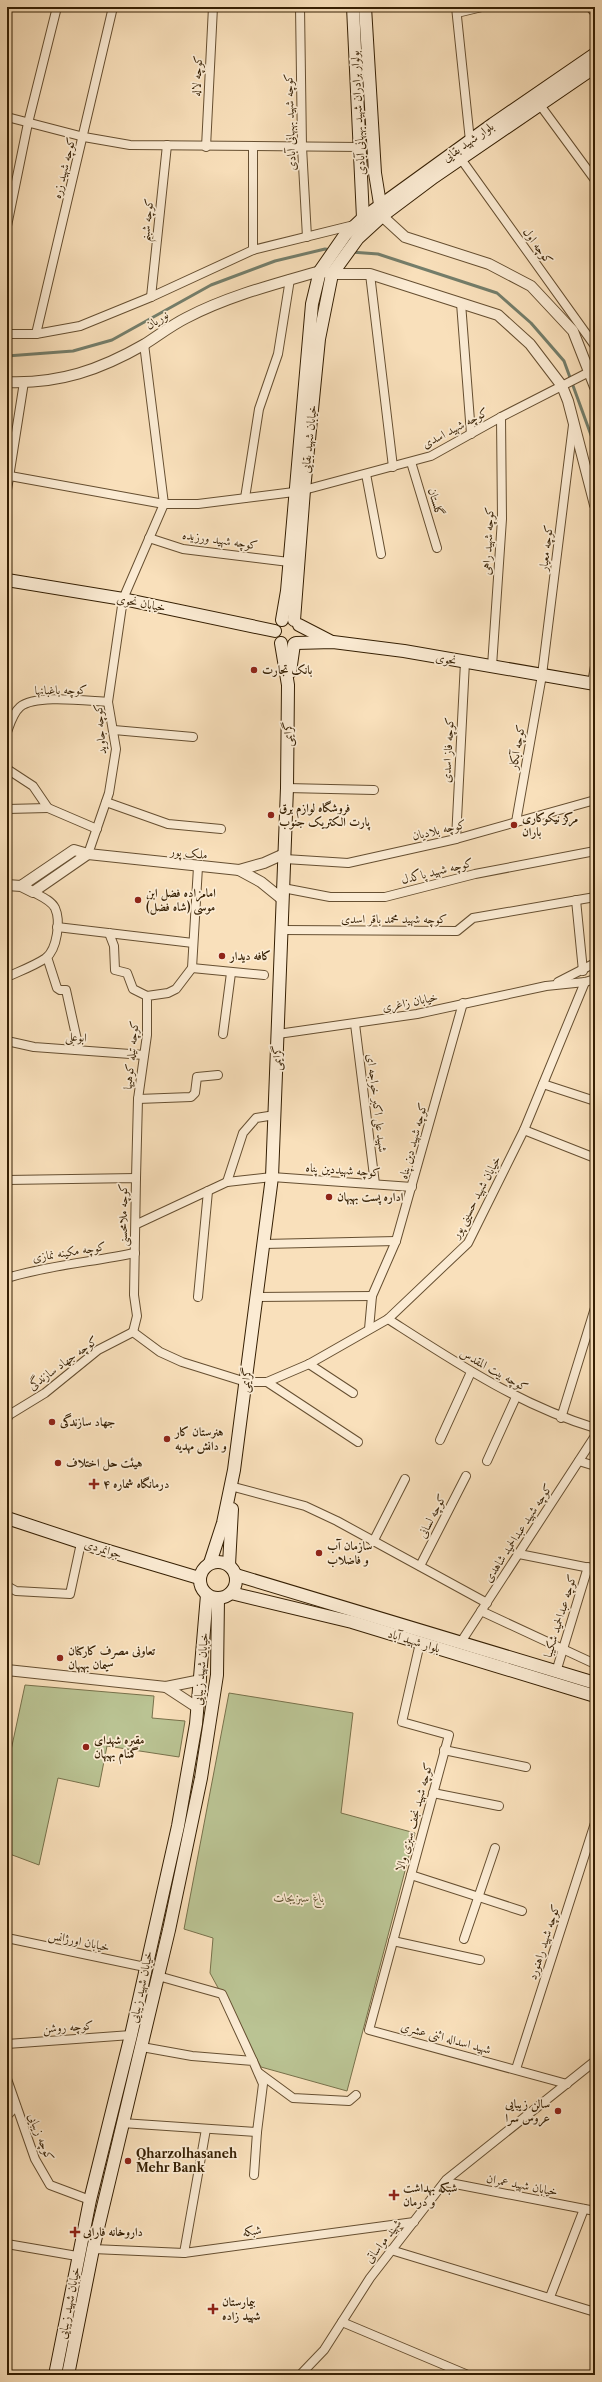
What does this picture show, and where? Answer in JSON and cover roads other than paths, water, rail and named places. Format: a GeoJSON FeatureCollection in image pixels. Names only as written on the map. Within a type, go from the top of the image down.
{"type":"FeatureCollection","features":[{"type":"Feature","properties":{"kind":"main road","name":"بولوار برادران شهید بهبهانی آبادی"},"geometry":{"type":"LineString","coordinates":[[353,7],[360,148],[361,225]]}},
{"type":"Feature","properties":{"kind":"main road","name":"بولوار برادران شهید بهبهانی آبادی"},"geometry":{"type":"LineString","coordinates":[[365,7],[375,173],[381,210]]}},
{"type":"Feature","properties":{"kind":"main road","name":"بلوار شهید بقایی"},"geometry":{"type":"LineString","coordinates":[[320,270],[346,236],[470,141],[595,54]]}},
{"type":"Feature","properties":{"kind":"main road","name":"بلوار شهید بقایی"},"geometry":{"type":"LineString","coordinates":[[381,210],[461,159],[595,67]]}},
{"type":"Feature","properties":{"kind":"main road","name":"خیابان شهید بقایی"},"geometry":{"type":"LineString","coordinates":[[292,622],[289,562],[319,339],[332,274],[361,225]]}},
{"type":"Feature","properties":{"kind":"main road","name":"خیابان شهید بقایی"},"geometry":{"type":"LineString","coordinates":[[292,622],[299,491],[312,304],[320,270]]}},
{"type":"Feature","properties":{"kind":"main road","name":"خیابان نحوی"},"geometry":{"type":"LineString","coordinates":[[7,580],[122,599],[275,631]]}},
{"type":"Feature","properties":{"kind":"main road"},"geometry":{"type":"LineString","coordinates":[[275,631],[292,622]]}},
{"type":"Feature","properties":{"kind":"main road"},"geometry":{"type":"LineString","coordinates":[[292,622],[333,642]]}},
{"type":"Feature","properties":{"kind":"main road"},"geometry":{"type":"LineString","coordinates":[[288,685],[295,643],[301,635],[292,622]]}},
{"type":"Feature","properties":{"kind":"main road","name":"گرایمی"},"geometry":{"type":"LineString","coordinates":[[234,1470],[272,1177],[285,857],[288,685],[281,643],[275,631]]}},
{"type":"Feature","properties":{"kind":"main road","name":"نحوی"},"geometry":{"type":"LineString","coordinates":[[281,643],[333,642],[492,666],[593,684]]}},
{"type":"Feature","properties":{"kind":"main road"},"geometry":{"type":"LineString","coordinates":[[234,1470],[231,1592],[213,1597],[201,1587],[199,1578],[202,1570],[210,1563],[223,1523],[234,1470]]}},
{"type":"Feature","properties":{"kind":"main road","name":"جوانمردی"},"geometry":{"type":"LineString","coordinates":[[7,1518],[81,1543],[199,1578]]}},
{"type":"Feature","properties":{"kind":"main road"},"geometry":{"type":"LineString","coordinates":[[210,1563],[218,1562],[232,1570]]}},
{"type":"Feature","properties":{"kind":"main road","name":"بلوار شهید آباد"},"geometry":{"type":"LineString","coordinates":[[232,1570],[251,1580],[461,1642],[556,1672],[595,1682]]}},
{"type":"Feature","properties":{"kind":"main road"},"geometry":{"type":"LineString","coordinates":[[247,1596],[251,1580]]}},
{"type":"Feature","properties":{"kind":"main road","name":"بلوار شهید آباد"},"geometry":{"type":"LineString","coordinates":[[231,1592],[352,1622],[595,1696]]}},
{"type":"Feature","properties":{"kind":"main road","name":"خیابان شهید زیبایی"},"geometry":{"type":"LineString","coordinates":[[55,2375],[90,2200],[131,2035],[145,1967],[178,1826],[198,1708],[213,1597]]}},
{"type":"Feature","properties":{"kind":"main road","name":"خیابان شهید زیبایی"},"geometry":{"type":"LineString","coordinates":[[68,2375],[93,2249],[122,2123],[142,2047],[201,1778],[217,1675],[213,1597]]}},
{"type":"Feature","properties":{"kind":"main road"},"geometry":{"type":"LineString","coordinates":[[161,1899],[175,1902]]}},
{"type":"Feature","properties":{"kind":"street"},"geometry":{"type":"LineString","coordinates":[[7,226],[28,123],[57,7]]}},
{"type":"Feature","properties":{"kind":"street","name":"کوچه شهید زره"},"geometry":{"type":"LineString","coordinates":[[36,334],[84,137],[113,7]]}},
{"type":"Feature","properties":{"kind":"street","name":"کوچه لاله"},"geometry":{"type":"LineString","coordinates":[[206,147],[212,7]]}},
{"type":"Feature","properties":{"kind":"street","name":"کوچه شهید بهبهانی آبادی"},"geometry":{"type":"LineString","coordinates":[[300,7],[302,147],[307,237]]}},
{"type":"Feature","properties":{"kind":"street"},"geometry":{"type":"LineString","coordinates":[[470,141],[456,10],[482,7]]}},
{"type":"Feature","properties":{"kind":"street"},"geometry":{"type":"LineString","coordinates":[[590,7],[595,13]]}},
{"type":"Feature","properties":{"kind":"street"},"geometry":{"type":"LineString","coordinates":[[540,105],[595,180]]}},
{"type":"Feature","properties":{"kind":"street"},"geometry":{"type":"LineString","coordinates":[[7,117],[84,137],[130,145],[360,148]]}},
{"type":"Feature","properties":{"kind":"street","name":"کوچه شبنم"},"geometry":{"type":"LineString","coordinates":[[151,297],[167,145]]}},
{"type":"Feature","properties":{"kind":"street"},"geometry":{"type":"LineString","coordinates":[[252,147],[253,250]]}},
{"type":"Feature","properties":{"kind":"street","name":"کوچه اول"},"geometry":{"type":"LineString","coordinates":[[461,159],[595,346]]}},
{"type":"Feature","properties":{"kind":"street"},"geometry":{"type":"LineString","coordinates":[[381,210],[406,237],[489,264],[531,286],[573,331],[592,370],[595,387]]}},
{"type":"Feature","properties":{"kind":"street"},"geometry":{"type":"LineString","coordinates":[[7,334],[36,334],[80,326],[151,297],[253,250],[361,225]]}},
{"type":"Feature","properties":{"kind":"street"},"geometry":{"type":"LineString","coordinates":[[320,270],[332,274],[370,274],[498,315],[530,344],[564,385],[595,505]]}},
{"type":"Feature","properties":{"kind":"street","name":"نوریان"},"geometry":{"type":"LineString","coordinates":[[7,382],[51,381],[86,373],[144,344],[186,318],[242,293],[320,270]]}},
{"type":"Feature","properties":{"kind":"street"},"geometry":{"type":"LineString","coordinates":[[370,274],[393,467]]}},
{"type":"Feature","properties":{"kind":"street"},"geometry":{"type":"LineString","coordinates":[[245,498],[259,409],[278,354],[290,279]]}},
{"type":"Feature","properties":{"kind":"street"},"geometry":{"type":"LineString","coordinates":[[461,303],[471,434]]}},
{"type":"Feature","properties":{"kind":"street"},"geometry":{"type":"LineString","coordinates":[[144,344],[164,504]]}},
{"type":"Feature","properties":{"kind":"street","name":"کوچه شهید اسدی"},"geometry":{"type":"LineString","coordinates":[[10,476],[164,504],[198,504],[299,491],[431,456],[501,417],[592,370]]}},
{"type":"Feature","properties":{"kind":"street"},"geometry":{"type":"LineString","coordinates":[[7,490],[10,476],[10,449],[24,382]]}},
{"type":"Feature","properties":{"kind":"street","name":"کوچه شهید راهی"},"geometry":{"type":"LineString","coordinates":[[492,666],[502,519],[501,417]]}},
{"type":"Feature","properties":{"kind":"street","name":"کوچه معیار"},"geometry":{"type":"LineString","coordinates":[[542,675],[573,424]]}},
{"type":"Feature","properties":{"kind":"street","name":"گلستان"},"geometry":{"type":"LineString","coordinates":[[411,462],[437,548]]}},
{"type":"Feature","properties":{"kind":"street"},"geometry":{"type":"LineString","coordinates":[[366,474],[380,554]]}},
{"type":"Feature","properties":{"kind":"street","name":"کوچه جاوید"},"geometry":{"type":"LineString","coordinates":[[88,854],[106,802],[116,749],[114,730],[108,702],[122,599],[164,504]]}},
{"type":"Feature","properties":{"kind":"street","name":"کوچه شهید ورزیده"},"geometry":{"type":"LineString","coordinates":[[149,538],[183,549],[289,562]]}},
{"type":"Feature","properties":{"kind":"street","name":"کوچه فاز اسدی"},"geometry":{"type":"LineString","coordinates":[[456,839],[465,662]]}},
{"type":"Feature","properties":{"kind":"street"},"geometry":{"type":"LineString","coordinates":[[593,684],[595,666]]}},
{"type":"Feature","properties":{"kind":"street","name":"کوچه آبکار"},"geometry":{"type":"LineString","coordinates":[[516,822],[542,675]]}},
{"type":"Feature","properties":{"kind":"street","name":"کوچه باغبانها"},"geometry":{"type":"LineString","coordinates":[[7,732],[19,708],[27,703],[39,700],[108,702]]}},
{"type":"Feature","properties":{"kind":"street"},"geometry":{"type":"LineString","coordinates":[[114,730],[193,738]]}},
{"type":"Feature","properties":{"kind":"street"},"geometry":{"type":"LineString","coordinates":[[7,769],[33,786],[48,808]]}},
{"type":"Feature","properties":{"kind":"street"},"geometry":{"type":"LineString","coordinates":[[287,788],[374,790]]}},
{"type":"Feature","properties":{"kind":"street","name":"کوچه بلادیان"},"geometry":{"type":"LineString","coordinates":[[285,857],[348,863],[456,839],[595,800]]}},
{"type":"Feature","properties":{"kind":"street"},"geometry":{"type":"LineString","coordinates":[[106,802],[168,824],[221,829]]}},
{"type":"Feature","properties":{"kind":"street"},"geometry":{"type":"LineString","coordinates":[[7,809],[48,808],[96,829]]}},
{"type":"Feature","properties":{"kind":"street","name":"ملک پور"},"geometry":{"type":"LineString","coordinates":[[20,886],[74,850],[88,854],[198,867],[239,870],[285,857]]}},
{"type":"Feature","properties":{"kind":"street","name":"کوچه شهید پاکدل"},"geometry":{"type":"LineString","coordinates":[[283,893],[330,897],[385,897],[475,874],[595,851]]}},
{"type":"Feature","properties":{"kind":"street"},"geometry":{"type":"LineString","coordinates":[[33,892],[88,854]]}},
{"type":"Feature","properties":{"kind":"street"},"geometry":{"type":"LineString","coordinates":[[109,933],[114,946],[115,970],[127,973],[132,987],[147,996],[168,993],[176,989],[192,968],[198,867]]}},
{"type":"Feature","properties":{"kind":"street"},"geometry":{"type":"LineString","coordinates":[[239,870],[283,893]]}},
{"type":"Feature","properties":{"kind":"street"},"geometry":{"type":"LineString","coordinates":[[7,885],[20,886],[49,902],[55,909],[58,927],[53,947],[47,957],[7,977]]}},
{"type":"Feature","properties":{"kind":"street","name":"کوچه شهید محمد باقر اسدی"},"geometry":{"type":"LineString","coordinates":[[282,930],[457,931],[473,918],[595,897]]}},
{"type":"Feature","properties":{"kind":"street"},"geometry":{"type":"LineString","coordinates":[[576,900],[583,971]]}},
{"type":"Feature","properties":{"kind":"street"},"geometry":{"type":"LineString","coordinates":[[58,927],[193,943]]}},
{"type":"Feature","properties":{"kind":"street"},"geometry":{"type":"LineString","coordinates":[[47,957],[57,988],[60,990],[66,990],[79,1049]]}},
{"type":"Feature","properties":{"kind":"street"},"geometry":{"type":"LineString","coordinates":[[546,986],[583,971],[595,963]]}},
{"type":"Feature","properties":{"kind":"street"},"geometry":{"type":"LineString","coordinates":[[192,968],[231,973],[264,975]]}},
{"type":"Feature","properties":{"kind":"street"},"geometry":{"type":"LineString","coordinates":[[223,1034],[231,973]]}},
{"type":"Feature","properties":{"kind":"street"},"geometry":{"type":"LineString","coordinates":[[546,986],[585,982],[595,979]]}},
{"type":"Feature","properties":{"kind":"street","name":"خیابان شهید حسینی پور"},"geometry":{"type":"LineString","coordinates":[[246,1382],[267,1382],[309,1364],[388,1318],[468,1243],[524,1130],[585,982]]}},
{"type":"Feature","properties":{"kind":"street","name":"خیابان زاغری"},"geometry":{"type":"LineString","coordinates":[[278,1034],[417,1014],[546,986]]}},
{"type":"Feature","properties":{"kind":"street","name":"کوچه تیله کوهیها"},"geometry":{"type":"LineString","coordinates":[[136,1178],[138,1099],[147,1035],[147,996]]}},
{"type":"Feature","properties":{"kind":"street","name":"کوچه شهید دین پناه"},"geometry":{"type":"LineString","coordinates":[[369,1329],[372,1296],[396,1241],[463,1003]]}},
{"type":"Feature","properties":{"kind":"street","name":"شهید علی اکبر خواجه ای"},"geometry":{"type":"LineString","coordinates":[[355,1024],[375,1184]]}},
{"type":"Feature","properties":{"kind":"street","name":"ابوعلی"},"geometry":{"type":"LineString","coordinates":[[7,1041],[34,1047],[79,1049],[144,1055]]}},
{"type":"Feature","properties":{"kind":"street"},"geometry":{"type":"LineString","coordinates":[[138,1099],[191,1097],[195,1093],[196,1077],[218,1076]]}},
{"type":"Feature","properties":{"kind":"street"},"geometry":{"type":"LineString","coordinates":[[543,1084],[595,1101]]}},
{"type":"Feature","properties":{"kind":"street"},"geometry":{"type":"LineString","coordinates":[[227,1182],[243,1133],[256,1118],[275,1115]]}},
{"type":"Feature","properties":{"kind":"street"},"geometry":{"type":"LineString","coordinates":[[524,1130],[595,1158]]}},
{"type":"Feature","properties":{"kind":"street","name":"کوچه شهیددین پناه"},"geometry":{"type":"LineString","coordinates":[[137,1224],[227,1182],[272,1177],[412,1187]]}},
{"type":"Feature","properties":{"kind":"street","name":"کوچه ملامحسنی"},"geometry":{"type":"LineString","coordinates":[[7,1180],[136,1178],[137,1224],[134,1295],[137,1316],[134,1332]]}},
{"type":"Feature","properties":{"kind":"street"},"geometry":{"type":"LineString","coordinates":[[198,1297],[208,1191]]}},
{"type":"Feature","properties":{"kind":"street"},"geometry":{"type":"LineString","coordinates":[[264,1244],[396,1241]]}},
{"type":"Feature","properties":{"kind":"street","name":"کوچه مکینه نمازی"},"geometry":{"type":"LineString","coordinates":[[7,1278],[47,1267],[93,1262],[135,1253]]}},
{"type":"Feature","properties":{"kind":"street"},"geometry":{"type":"LineString","coordinates":[[257,1297],[372,1296]]}},
{"type":"Feature","properties":{"kind":"street"},"geometry":{"type":"LineString","coordinates":[[561,1418],[595,1308]]}},
{"type":"Feature","properties":{"kind":"street","name":"کوچه بیت المقدس"},"geometry":{"type":"LineString","coordinates":[[388,1318],[471,1372],[516,1397],[561,1418],[595,1428]]}},
{"type":"Feature","properties":{"kind":"street"},"geometry":{"type":"LineString","coordinates":[[134,1332],[160,1352],[182,1362],[246,1382]]}},
{"type":"Feature","properties":{"kind":"street","name":"کوچه جهاد سازندگی"},"geometry":{"type":"LineString","coordinates":[[7,1419],[9,1415],[45,1393],[98,1350],[134,1332]]}},
{"type":"Feature","properties":{"kind":"street"},"geometry":{"type":"LineString","coordinates":[[309,1364],[353,1393]]}},
{"type":"Feature","properties":{"kind":"street"},"geometry":{"type":"LineString","coordinates":[[440,1440],[471,1372]]}},
{"type":"Feature","properties":{"kind":"street"},"geometry":{"type":"LineString","coordinates":[[267,1382],[358,1442]]}},
{"type":"Feature","properties":{"kind":"street"},"geometry":{"type":"LineString","coordinates":[[487,1461],[516,1397]]}},
{"type":"Feature","properties":{"kind":"street","name":"کوچه شهید عبدالحمید شاهدی"},"geometry":{"type":"LineString","coordinates":[[461,1642],[595,1436]]}},
{"type":"Feature","properties":{"kind":"street"},"geometry":{"type":"LineString","coordinates":[[579,1461],[595,1466]]}},
{"type":"Feature","properties":{"kind":"street","name":"کوچه لسانی"},"geometry":{"type":"LineString","coordinates":[[420,1566],[466,1476]]}},
{"type":"Feature","properties":{"kind":"street"},"geometry":{"type":"LineString","coordinates":[[373,1542],[405,1478]]}},
{"type":"Feature","properties":{"kind":"street"},"geometry":{"type":"LineString","coordinates":[[234,1487],[305,1506],[337,1521],[487,1603]]}},
{"type":"Feature","properties":{"kind":"street"},"geometry":{"type":"LineString","coordinates":[[7,1586],[16,1591],[70,1594],[81,1543]]}},
{"type":"Feature","properties":{"kind":"street"},"geometry":{"type":"LineString","coordinates":[[519,1554],[592,1568]]}},
{"type":"Feature","properties":{"kind":"street","name":"کوچه عبدالحمید شکیبا"},"geometry":{"type":"LineString","coordinates":[[556,1672],[592,1568]]}},
{"type":"Feature","properties":{"kind":"street"},"geometry":{"type":"LineString","coordinates":[[481,1611],[595,1664]]}},
{"type":"Feature","properties":{"kind":"street","name":"کوچه شهید نجف سبزی والا"},"geometry":{"type":"LineString","coordinates":[[369,2030],[449,1735],[402,1722],[420,1643]]}},
{"type":"Feature","properties":{"kind":"street"},"geometry":{"type":"LineString","coordinates":[[7,1670],[166,1686],[201,1680]]}},
{"type":"Feature","properties":{"kind":"street"},"geometry":{"type":"LineString","coordinates":[[166,1686],[198,1708]]}},
{"type":"Feature","properties":{"kind":"street"},"geometry":{"type":"LineString","coordinates":[[444,1750],[526,1766]]}},
{"type":"Feature","properties":{"kind":"street"},"geometry":{"type":"LineString","coordinates":[[433,1793],[499,1806]]}},
{"type":"Feature","properties":{"kind":"street","name":"کوچه شهید راهنورد"},"geometry":{"type":"LineString","coordinates":[[516,2069],[595,1823]]}},
{"type":"Feature","properties":{"kind":"street"},"geometry":{"type":"LineString","coordinates":[[464,1939],[495,1848]]}},
{"type":"Feature","properties":{"kind":"street"},"geometry":{"type":"LineString","coordinates":[[411,1874],[479,1898],[522,1911]]}},
{"type":"Feature","properties":{"kind":"street","name":"خیابان اورژانس"},"geometry":{"type":"LineString","coordinates":[[7,1938],[145,1967]]}},
{"type":"Feature","properties":{"kind":"street"},"geometry":{"type":"LineString","coordinates":[[393,1941],[480,1960]]}},
{"type":"Feature","properties":{"kind":"street"},"geometry":{"type":"LineString","coordinates":[[158,1976],[222,1994],[263,2084],[257,2132],[254,2175]]}},
{"type":"Feature","properties":{"kind":"street","name":"شهید اسداله اثنی عشری"},"geometry":{"type":"LineString","coordinates":[[369,2030],[567,2084]]}},
{"type":"Feature","properties":{"kind":"street","name":"کوچه روشن"},"geometry":{"type":"LineString","coordinates":[[7,2044],[131,2035]]}},
{"type":"Feature","properties":{"kind":"street"},"geometry":{"type":"LineString","coordinates":[[142,2047],[192,2056],[253,2061]]}},
{"type":"Feature","properties":{"kind":"street","name":"شهید مواساتی"},"geometry":{"type":"LineString","coordinates":[[300,2375],[324,2350],[370,2278],[445,2182],[595,2061]]}},
{"type":"Feature","properties":{"kind":"street"},"geometry":{"type":"LineString","coordinates":[[258,2072],[293,2098],[349,2101],[356,2095]]}},
{"type":"Feature","properties":{"kind":"street","name":"کوچه زیبایی"},"geometry":{"type":"LineString","coordinates":[[7,2079],[35,2159],[50,2185],[90,2200]]}},
{"type":"Feature","properties":{"kind":"street"},"geometry":{"type":"LineString","coordinates":[[7,2116],[16,2106]]}},
{"type":"Feature","properties":{"kind":"street"},"geometry":{"type":"LineString","coordinates":[[122,2123],[257,2132]]}},
{"type":"Feature","properties":{"kind":"street"},"geometry":{"type":"LineString","coordinates":[[184,2253],[206,2129]]}},
{"type":"Feature","properties":{"kind":"street","name":"خیابان شهید عمران"},"geometry":{"type":"LineString","coordinates":[[445,2182],[595,2211]]}},
{"type":"Feature","properties":{"kind":"street"},"geometry":{"type":"LineString","coordinates":[[550,2297],[584,2209]]}},
{"type":"Feature","properties":{"kind":"street","name":"شبکه"},"geometry":{"type":"LineString","coordinates":[[93,2249],[184,2253],[414,2222]]}},
{"type":"Feature","properties":{"kind":"street"},"geometry":{"type":"LineString","coordinates":[[7,2244],[78,2256]]}},
{"type":"Feature","properties":{"kind":"street"},"geometry":{"type":"LineString","coordinates":[[391,2250],[550,2297],[595,2312]]}},
{"type":"Feature","properties":{"kind":"street"},"geometry":{"type":"LineString","coordinates":[[342,2322],[448,2372],[468,2375]]}},
{"type":"Feature","properties":{"kind":"waterway"},"geometry":{"type":"LineString","coordinates":[[7,356],[73,351],[112,340],[211,285],[275,261],[325,249],[332,250]]}},
{"type":"Feature","properties":{"kind":"waterway"},"geometry":{"type":"LineString","coordinates":[[351,252],[378,254],[497,293],[531,323],[564,361],[595,446]]}},
{"type":"Feature","properties":{"kind":"place","name":"بانک تجارت"},"geometry":{"type":"Point","coordinates":[254,670]}},
{"type":"Feature","properties":{"kind":"place","name":"فروشگاه لوازم برق پارت الکتریک جنوب"},"geometry":{"type":"Point","coordinates":[271,815]}},
{"type":"Feature","properties":{"kind":"place","name":"مرکز نیکوکاری باران"},"geometry":{"type":"Point","coordinates":[514,825]}},
{"type":"Feature","properties":{"kind":"place","name":"امامزاده فضل ابن موسی (شاه فضل)"},"geometry":{"type":"Point","coordinates":[138,900]}},
{"type":"Feature","properties":{"kind":"place","name":"کافه دیدار"},"geometry":{"type":"Point","coordinates":[222,956]}},
{"type":"Feature","properties":{"kind":"place","name":"اداره پست بهبهان"},"geometry":{"type":"Point","coordinates":[329,1197]}},
{"type":"Feature","properties":{"kind":"place","name":"جهاد سازندگی"},"geometry":{"type":"Point","coordinates":[52,1422]}},
{"type":"Feature","properties":{"kind":"place","name":"هنرستان کار و دانش مهدیه"},"geometry":{"type":"Point","coordinates":[167,1439]}},
{"type":"Feature","properties":{"kind":"place","name":"هیئت حل اختلاف"},"geometry":{"type":"Point","coordinates":[58,1463]}},
{"type":"Feature","properties":{"kind":"place","name":"درمانگاه شماره ۴"},"geometry":{"type":"Point","coordinates":[94,1484]}},
{"type":"Feature","properties":{"kind":"place","name":"سازمان آب و فاضلاب"},"geometry":{"type":"Point","coordinates":[319,1553]}},
{"type":"Feature","properties":{"kind":"place","name":"تعاونی مصرف کارکنان سیمان بهبهان"},"geometry":{"type":"Point","coordinates":[60,1658]}},
{"type":"Feature","properties":{"kind":"place","name":"مقبره شهدای گمنام بهبهان"},"geometry":{"type":"Point","coordinates":[86,1747]}},
{"type":"Feature","properties":{"kind":"place","name":"سالن زیبایی عروس سرا"},"geometry":{"type":"Point","coordinates":[558,2111]}},
{"type":"Feature","properties":{"kind":"place","name":"Qharzolhasaneh Mehr Bank"},"geometry":{"type":"Point","coordinates":[128,2161]}},
{"type":"Feature","properties":{"kind":"place","name":"شبکه بهداشت و درمان"},"geometry":{"type":"Point","coordinates":[394,2195]}},
{"type":"Feature","properties":{"kind":"place","name":"داروخانه فارابی"},"geometry":{"type":"Point","coordinates":[75,2232]}},
{"type":"Feature","properties":{"kind":"place","name":"بیمارستان شهید زاده"},"geometry":{"type":"Point","coordinates":[213,2309]}},
{"type":"Feature","properties":{"kind":"park label","name":"باغ سبزیجات"},"geometry":{"type":"Point","coordinates":[299,1898]}}]}
